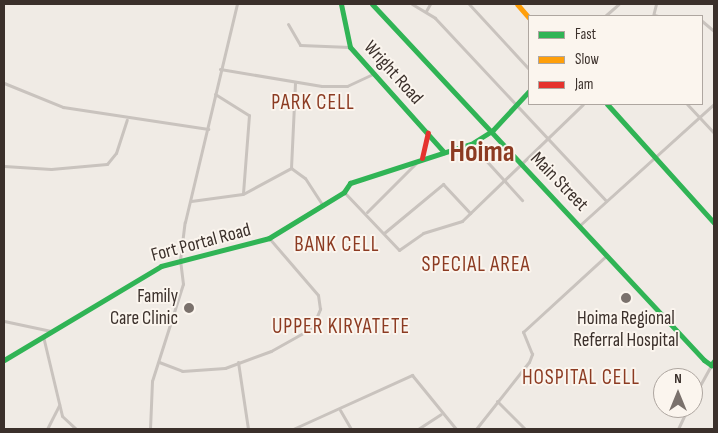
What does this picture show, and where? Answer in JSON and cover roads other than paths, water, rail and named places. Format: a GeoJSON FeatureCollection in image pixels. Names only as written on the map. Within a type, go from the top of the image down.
{"type":"FeatureCollection","features":[{"type":"Feature","properties":{"kind":"main road","name":"Wright Road"},"geometry":{"type":"LineString","coordinates":[[340,4],[350,47],[444,152]]}},
{"type":"Feature","properties":{"kind":"main road","name":"Main Street"},"geometry":{"type":"LineString","coordinates":[[372,4],[492,131],[520,164],[580,225],[606,256],[704,360],[712,366]]}},
{"type":"Feature","properties":{"kind":"main road"},"geometry":{"type":"LineString","coordinates":[[517,4],[528,17]]}},
{"type":"Feature","properties":{"kind":"main road"},"geometry":{"type":"LineString","coordinates":[[492,131],[514,103],[528,93]]}},
{"type":"Feature","properties":{"kind":"main road"},"geometry":{"type":"LineString","coordinates":[[608,105],[714,222]]}},
{"type":"Feature","properties":{"kind":"main road","name":"Fort Portal Road"},"geometry":{"type":"LineString","coordinates":[[4,360],[148,272],[180,260],[237,250],[269,238],[344,192],[365,176],[471,144],[492,131]]}},
{"type":"Feature","properties":{"kind":"main road"},"geometry":{"type":"LineString","coordinates":[[420,160],[428,132]]}},
{"type":"Feature","properties":{"kind":"street"},"geometry":{"type":"LineString","coordinates":[[150,429],[150,397],[183,284],[180,260],[191,201],[220,69],[237,4]]}},
{"type":"Feature","properties":{"kind":"street"},"geometry":{"type":"LineString","coordinates":[[412,4],[426,11],[606,201]]}},
{"type":"Feature","properties":{"kind":"street"},"geometry":{"type":"LineString","coordinates":[[426,11],[430,4]]}},
{"type":"Feature","properties":{"kind":"street"},"geometry":{"type":"LineString","coordinates":[[469,4],[528,68]]}},
{"type":"Feature","properties":{"kind":"street"},"geometry":{"type":"LineString","coordinates":[[606,15],[618,4]]}},
{"type":"Feature","properties":{"kind":"street"},"geometry":{"type":"LineString","coordinates":[[703,22],[714,31]]}},
{"type":"Feature","properties":{"kind":"street"},"geometry":{"type":"LineString","coordinates":[[288,24],[302,46],[350,47]]}},
{"type":"Feature","properties":{"kind":"street"},"geometry":{"type":"LineString","coordinates":[[220,69],[296,82],[342,86],[373,74]]}},
{"type":"Feature","properties":{"kind":"street"},"geometry":{"type":"LineString","coordinates":[[291,168],[296,82]]}},
{"type":"Feature","properties":{"kind":"street"},"geometry":{"type":"LineString","coordinates":[[4,83],[63,107],[126,120],[208,129]]}},
{"type":"Feature","properties":{"kind":"street"},"geometry":{"type":"LineString","coordinates":[[215,94],[249,115],[243,194]]}},
{"type":"Feature","properties":{"kind":"street"},"geometry":{"type":"LineString","coordinates":[[580,225],[606,201],[658,160],[714,104]]}},
{"type":"Feature","properties":{"kind":"street"},"geometry":{"type":"LineString","coordinates":[[344,192],[367,212],[399,250],[422,233],[456,224],[470,213],[545,137],[582,105]]}},
{"type":"Feature","properties":{"kind":"street"},"geometry":{"type":"LineString","coordinates":[[688,105],[714,133]]}},
{"type":"Feature","properties":{"kind":"street"},"geometry":{"type":"LineString","coordinates":[[4,166],[51,169],[107,164],[116,153],[126,120]]}},
{"type":"Feature","properties":{"kind":"street"},"geometry":{"type":"LineString","coordinates":[[471,144],[522,200]]}},
{"type":"Feature","properties":{"kind":"street"},"geometry":{"type":"LineString","coordinates":[[367,212],[420,160]]}},
{"type":"Feature","properties":{"kind":"street"},"geometry":{"type":"LineString","coordinates":[[191,201],[243,194],[291,168]]}},
{"type":"Feature","properties":{"kind":"street"},"geometry":{"type":"LineString","coordinates":[[291,168],[305,178],[322,204]]}},
{"type":"Feature","properties":{"kind":"street"},"geometry":{"type":"LineString","coordinates":[[384,233],[443,184],[470,213]]}},
{"type":"Feature","properties":{"kind":"street"},"geometry":{"type":"LineString","coordinates":[[159,362],[192,372],[238,362],[294,340],[312,328],[320,310],[313,288],[269,238]]}},
{"type":"Feature","properties":{"kind":"street"},"geometry":{"type":"LineString","coordinates":[[476,429],[532,354],[523,332],[606,256]]}},
{"type":"Feature","properties":{"kind":"street"},"geometry":{"type":"LineString","coordinates":[[4,321],[51,331]]}},
{"type":"Feature","properties":{"kind":"street"},"geometry":{"type":"LineString","coordinates":[[43,335],[64,421],[76,429]]}},
{"type":"Feature","properties":{"kind":"street"},"geometry":{"type":"LineString","coordinates":[[238,362],[248,429]]}},
{"type":"Feature","properties":{"kind":"street"},"geometry":{"type":"LineString","coordinates":[[712,366],[714,373]]}},
{"type":"Feature","properties":{"kind":"street"},"geometry":{"type":"LineString","coordinates":[[703,381],[712,366]]}},
{"type":"Feature","properties":{"kind":"street"},"geometry":{"type":"LineString","coordinates":[[293,429],[340,410],[412,375],[441,414],[456,429]]}},
{"type":"Feature","properties":{"kind":"street"},"geometry":{"type":"LineString","coordinates":[[496,401],[524,429]]}},
{"type":"Feature","properties":{"kind":"street"},"geometry":{"type":"LineString","coordinates":[[47,429],[60,402]]}},
{"type":"Feature","properties":{"kind":"street"},"geometry":{"type":"LineString","coordinates":[[340,410],[351,429]]}},
{"type":"Feature","properties":{"kind":"street"},"geometry":{"type":"LineString","coordinates":[[418,429],[441,414]]}},
{"type":"Feature","properties":{"kind":"place","name":"Hoima Regional Referral Hospital"},"geometry":{"type":"Point","coordinates":[626,298]}},
{"type":"Feature","properties":{"kind":"place","name":"Family Care Clinic"},"geometry":{"type":"Point","coordinates":[189,308]}},
{"type":"Feature","properties":{"kind":"district","name":"PARK CELL"},"geometry":{"type":"Point","coordinates":[313,103]}},
{"type":"Feature","properties":{"kind":"district","name":"Hoima"},"geometry":{"type":"Point","coordinates":[482,153]}},
{"type":"Feature","properties":{"kind":"district","name":"BANK CELL"},"geometry":{"type":"Point","coordinates":[337,245]}},
{"type":"Feature","properties":{"kind":"district","name":"SPECIAL AREA"},"geometry":{"type":"Point","coordinates":[476,265]}},
{"type":"Feature","properties":{"kind":"district","name":"UPPER KIRYATETE"},"geometry":{"type":"Point","coordinates":[341,327]}},
{"type":"Feature","properties":{"kind":"district","name":"HOSPITAL CELL"},"geometry":{"type":"Point","coordinates":[581,378]}}]}
